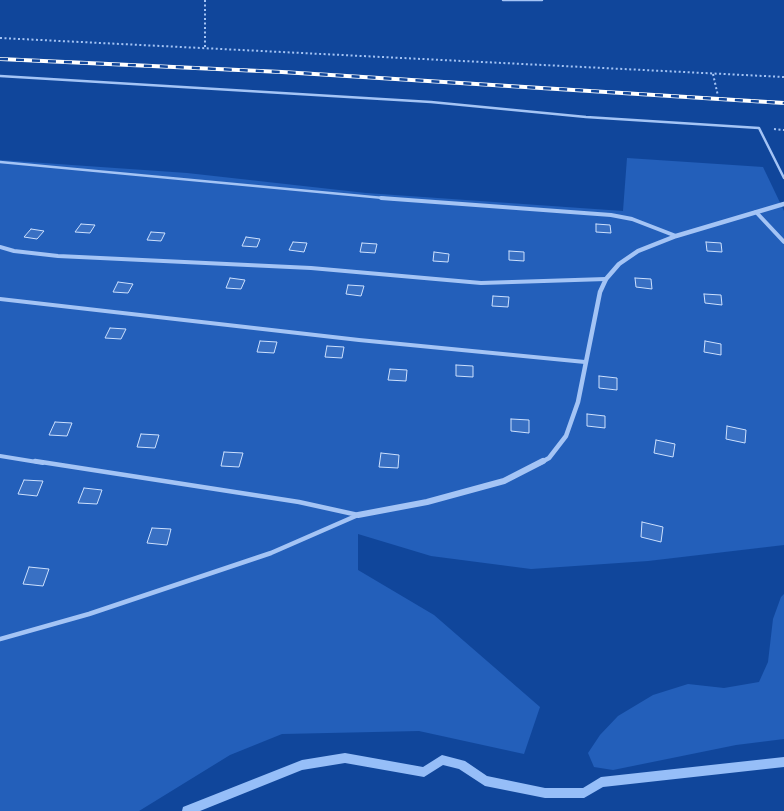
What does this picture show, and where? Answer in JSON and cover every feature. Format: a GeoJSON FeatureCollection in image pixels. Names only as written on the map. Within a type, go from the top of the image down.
{"type":"FeatureCollection","features":[{"type":"Feature","properties":{"kind":"street"},"geometry":{"type":"LineString","coordinates":[[358,515],[427,502],[504,481],[549,458],[566,436],[578,402],[600,292],[606,279],[618,264],[638,251],[676,236],[784,204]]}},
{"type":"Feature","properties":{"kind":"lane"},"geometry":{"type":"LineString","coordinates":[[502,0],[542,0]]}},
{"type":"Feature","properties":{"kind":"lane"},"geometry":{"type":"LineString","coordinates":[[0,76],[431,102],[586,117],[759,128],[784,178]]}},
{"type":"Feature","properties":{"kind":"lane"},"geometry":{"type":"LineString","coordinates":[[0,162],[402,200],[612,215],[632,219],[676,236]]}},
{"type":"Feature","properties":{"kind":"lane"},"geometry":{"type":"LineString","coordinates":[[756,212],[784,242]]}},
{"type":"Feature","properties":{"kind":"lane"},"geometry":{"type":"LineString","coordinates":[[0,247],[14,251],[58,256],[311,268],[481,283],[606,279]]}},
{"type":"Feature","properties":{"kind":"lane"},"geometry":{"type":"LineString","coordinates":[[0,299],[359,340],[585,362]]}},
{"type":"Feature","properties":{"kind":"lane"},"geometry":{"type":"LineString","coordinates":[[0,456],[299,502],[358,515]]}},
{"type":"Feature","properties":{"kind":"lane"},"geometry":{"type":"LineString","coordinates":[[0,639],[88,614],[271,553],[358,515]]}},
{"type":"Feature","properties":{"kind":"path"},"geometry":{"type":"LineString","coordinates":[[205,0],[205,48]]}},
{"type":"Feature","properties":{"kind":"path"},"geometry":{"type":"LineString","coordinates":[[0,38],[784,77]]}},
{"type":"Feature","properties":{"kind":"path"},"geometry":{"type":"LineString","coordinates":[[713,74],[718,96]]}},
{"type":"Feature","properties":{"kind":"shaded area"},"geometry":{"type":"Polygon","coordinates":[[[627,158],[763,167],[784,211],[784,545],[648,561],[531,569],[431,556],[358,534],[358,570],[434,615],[540,707],[524,754],[419,731],[282,734],[230,755],[139,811],[0,811],[0,160],[187,173],[366,193],[623,211],[627,158]]]}},
{"type":"Feature","properties":{"kind":"shaded area"},"geometry":{"type":"Polygon","coordinates":[[[784,594],[784,739],[736,745],[613,770],[594,767],[588,753],[600,735],[618,716],[653,695],[688,684],[724,688],[759,682],[768,662],[773,619],[781,597],[784,594]]]}},
{"type":"Feature","properties":{"kind":"building"},"geometry":{"type":"Polygon","coordinates":[[[81,224],[95,225],[90,233],[75,232],[81,224]]]}},
{"type":"Feature","properties":{"kind":"building"},"geometry":{"type":"Polygon","coordinates":[[[596,224],[610,225],[611,233],[596,232],[596,224]]]}},
{"type":"Feature","properties":{"kind":"building"},"geometry":{"type":"Polygon","coordinates":[[[31,229],[44,231],[37,239],[24,237],[31,229]]]}},
{"type":"Feature","properties":{"kind":"building"},"geometry":{"type":"Polygon","coordinates":[[[151,232],[165,233],[161,241],[147,240],[151,232]]]}},
{"type":"Feature","properties":{"kind":"building"},"geometry":{"type":"Polygon","coordinates":[[[246,237],[260,239],[257,247],[242,246],[246,237]]]}},
{"type":"Feature","properties":{"kind":"building"},"geometry":{"type":"Polygon","coordinates":[[[293,242],[307,243],[304,252],[289,250],[293,242]]]}},
{"type":"Feature","properties":{"kind":"building"},"geometry":{"type":"Polygon","coordinates":[[[706,242],[721,243],[722,252],[707,251],[706,242]]]}},
{"type":"Feature","properties":{"kind":"building"},"geometry":{"type":"Polygon","coordinates":[[[362,243],[377,244],[375,253],[360,252],[362,243]]]}},
{"type":"Feature","properties":{"kind":"building"},"geometry":{"type":"Polygon","coordinates":[[[509,251],[524,252],[524,261],[509,260],[509,251]]]}},
{"type":"Feature","properties":{"kind":"building"},"geometry":{"type":"Polygon","coordinates":[[[434,252],[449,254],[448,262],[433,261],[434,252]]]}},
{"type":"Feature","properties":{"kind":"building"},"geometry":{"type":"Polygon","coordinates":[[[230,278],[245,280],[241,289],[226,288],[230,278]]]}},
{"type":"Feature","properties":{"kind":"building"},"geometry":{"type":"Polygon","coordinates":[[[635,278],[651,279],[652,289],[636,287],[635,278]]]}},
{"type":"Feature","properties":{"kind":"building"},"geometry":{"type":"Polygon","coordinates":[[[118,282],[133,284],[128,293],[113,292],[118,282]]]}},
{"type":"Feature","properties":{"kind":"building"},"geometry":{"type":"Polygon","coordinates":[[[348,285],[364,286],[361,296],[346,294],[348,285]]]}},
{"type":"Feature","properties":{"kind":"building"},"geometry":{"type":"Polygon","coordinates":[[[704,294],[721,295],[722,305],[705,303],[704,294]]]}},
{"type":"Feature","properties":{"kind":"building"},"geometry":{"type":"Polygon","coordinates":[[[493,296],[509,297],[508,307],[492,306],[493,296]]]}},
{"type":"Feature","properties":{"kind":"building"},"geometry":{"type":"Polygon","coordinates":[[[110,328],[126,329],[121,339],[105,338],[110,328]]]}},
{"type":"Feature","properties":{"kind":"building"},"geometry":{"type":"Polygon","coordinates":[[[260,341],[277,342],[274,353],[257,352],[260,341]]]}},
{"type":"Feature","properties":{"kind":"building"},"geometry":{"type":"Polygon","coordinates":[[[705,341],[721,344],[721,355],[704,352],[705,341]]]}},
{"type":"Feature","properties":{"kind":"building"},"geometry":{"type":"Polygon","coordinates":[[[327,346],[344,347],[342,358],[325,357],[327,346]]]}},
{"type":"Feature","properties":{"kind":"building"},"geometry":{"type":"Polygon","coordinates":[[[456,365],[473,366],[473,377],[456,376],[456,365]]]}},
{"type":"Feature","properties":{"kind":"building"},"geometry":{"type":"Polygon","coordinates":[[[390,369],[407,370],[406,381],[388,380],[390,369]]]}},
{"type":"Feature","properties":{"kind":"building"},"geometry":{"type":"Polygon","coordinates":[[[599,376],[617,378],[617,390],[599,388],[599,376]]]}},
{"type":"Feature","properties":{"kind":"building"},"geometry":{"type":"Polygon","coordinates":[[[587,414],[605,416],[605,428],[587,426],[587,414]]]}},
{"type":"Feature","properties":{"kind":"building"},"geometry":{"type":"Polygon","coordinates":[[[511,419],[529,420],[529,433],[511,431],[511,419]]]}},
{"type":"Feature","properties":{"kind":"building"},"geometry":{"type":"Polygon","coordinates":[[[55,422],[72,423],[67,436],[49,435],[55,422]]]}},
{"type":"Feature","properties":{"kind":"building"},"geometry":{"type":"Polygon","coordinates":[[[727,426],[746,430],[745,443],[726,439],[727,426]]]}},
{"type":"Feature","properties":{"kind":"building"},"geometry":{"type":"Polygon","coordinates":[[[141,434],[159,435],[155,448],[137,447],[141,434]]]}},
{"type":"Feature","properties":{"kind":"building"},"geometry":{"type":"Polygon","coordinates":[[[656,440],[675,444],[673,457],[654,453],[656,440]]]}},
{"type":"Feature","properties":{"kind":"building"},"geometry":{"type":"Polygon","coordinates":[[[224,452],[243,453],[239,467],[221,466],[224,452]]]}},
{"type":"Feature","properties":{"kind":"building"},"geometry":{"type":"Polygon","coordinates":[[[381,453],[399,455],[398,468],[379,467],[381,453]]]}},
{"type":"Feature","properties":{"kind":"building"},"geometry":{"type":"Polygon","coordinates":[[[24,480],[43,481],[37,496],[18,494],[24,480]]]}},
{"type":"Feature","properties":{"kind":"building"},"geometry":{"type":"Polygon","coordinates":[[[84,488],[102,490],[97,504],[78,503],[84,488]]]}},
{"type":"Feature","properties":{"kind":"building"},"geometry":{"type":"Polygon","coordinates":[[[642,522],[663,527],[661,542],[641,537],[642,522]]]}},
{"type":"Feature","properties":{"kind":"building"},"geometry":{"type":"Polygon","coordinates":[[[152,528],[171,529],[167,545],[147,543],[152,528]]]}},
{"type":"Feature","properties":{"kind":"building"},"geometry":{"type":"Polygon","coordinates":[[[29,567],[49,569],[43,586],[23,584],[29,567]]]}},
{"type":"Feature","properties":{"kind":"waterway"},"geometry":{"type":"LineString","coordinates":[[187,811],[302,765],[345,758],[424,772],[442,760],[461,765],[485,781],[545,793],[584,793],[601,782],[784,762]]}},
{"type":"Feature","properties":{"kind":"railway"},"geometry":{"type":"LineString","coordinates":[[0,59],[282,72],[784,103]]}}]}
